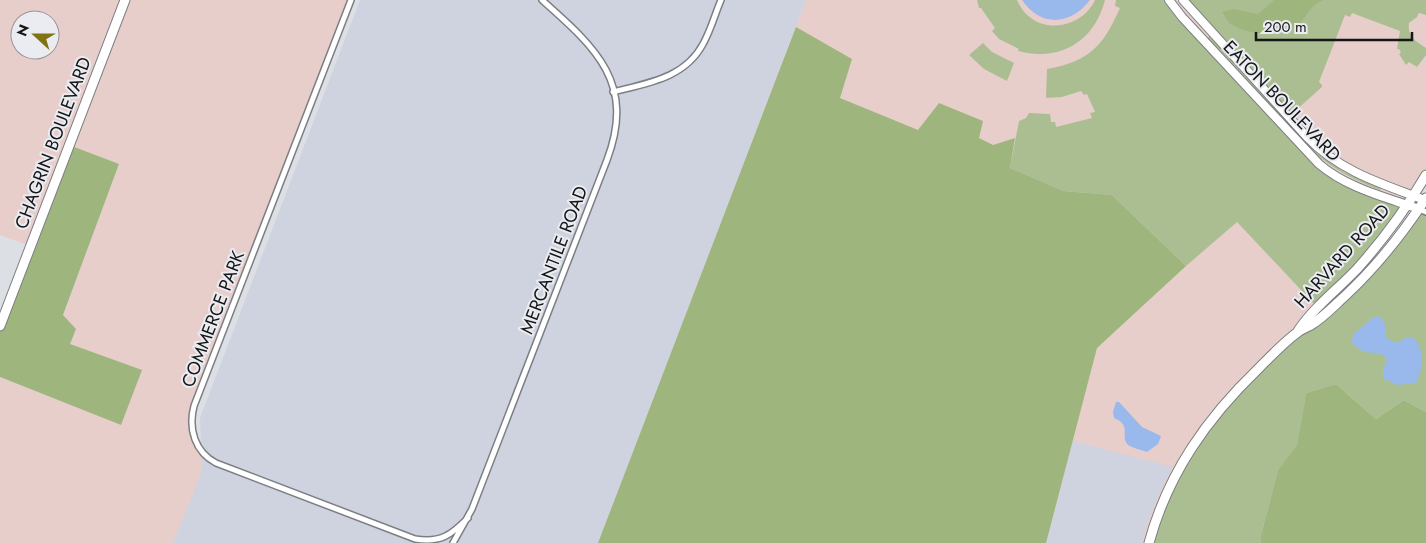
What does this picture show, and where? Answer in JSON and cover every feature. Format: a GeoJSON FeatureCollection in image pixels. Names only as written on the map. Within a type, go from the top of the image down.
{"type":"FeatureCollection","features":[{"type":"Feature","properties":{"kind":"main road","name":"CHAGRIN BOULEVARD"},"geometry":{"type":"LineString","coordinates":[[0,326],[125,0]]}},
{"type":"Feature","properties":{"kind":"main road","name":"HARVARD ROAD"},"geometry":{"type":"LineString","coordinates":[[1298,332],[1306,319],[1358,268],[1408,205],[1426,175]]}},
{"type":"Feature","properties":{"kind":"main road","name":"HARVARD ROAD"},"geometry":{"type":"LineString","coordinates":[[1149,543],[1161,506],[1174,478],[1193,444],[1215,414],[1238,389],[1298,332],[1312,324],[1347,294],[1422,210],[1426,200]]}},
{"type":"Feature","properties":{"kind":"street","name":"COMMERCE PARK"},"geometry":{"type":"LineString","coordinates":[[351,0],[194,406],[191,426],[192,434],[203,453],[216,463],[415,539],[436,540],[453,533],[468,518]]}},
{"type":"Feature","properties":{"kind":"street","name":"MERCANTILE ROAD"},"geometry":{"type":"LineString","coordinates":[[454,543],[468,518],[611,150],[617,118],[613,92],[606,68],[588,43],[542,0]]}},
{"type":"Feature","properties":{"kind":"street"},"geometry":{"type":"LineString","coordinates":[[613,92],[660,80],[687,65],[703,44],[721,0]]}},
{"type":"Feature","properties":{"kind":"street","name":"EATON BOULEVARD"},"geometry":{"type":"LineString","coordinates":[[1169,0],[1182,17],[1319,164],[1348,183],[1422,210]]}},
{"type":"Feature","properties":{"kind":"street","name":"EATON BOULEVARD"},"geometry":{"type":"LineString","coordinates":[[1183,0],[1320,150],[1354,172],[1426,200]]}},
{"type":"Feature","properties":{"kind":"street","name":"COMMERCE PARK"},"geometry":{"type":"LineString","coordinates":[[395,532],[409,543]]}},
{"type":"Feature","properties":{"kind":"shaded area"},"geometry":{"type":"Polygon","coordinates":[[[0,0],[351,0],[194,406],[191,426],[203,453],[202,471],[174,543],[0,543],[0,377],[121,425],[70,344],[63,315],[119,164],[30,246],[0,235],[0,0]]]}},
{"type":"Feature","properties":{"kind":"shaded area"},"geometry":{"type":"Polygon","coordinates":[[[360,0],[806,0],[598,543],[173,543],[202,471],[200,418],[360,0]]]}},
{"type":"Feature","properties":{"kind":"shaded area"},"geometry":{"type":"Polygon","coordinates":[[[806,0],[1426,0],[1426,175],[1306,319],[1426,543],[598,543],[806,0]]]}},
{"type":"Feature","properties":{"kind":"shaded area"},"geometry":{"type":"Polygon","coordinates":[[[1072,441],[1173,467],[1161,489],[1148,521],[1142,543],[1046,543],[1072,441]]]}},
{"type":"Feature","properties":{"kind":"green space"},"geometry":{"type":"Polygon","coordinates":[[[977,0],[1017,0],[1023,10],[1039,23],[1058,25],[1067,24],[1084,15],[1095,0],[1105,0],[1100,15],[1084,37],[1061,51],[1048,54],[1033,54],[1018,51],[1019,49],[999,39],[992,31],[995,28],[981,8],[979,8],[977,0]]]}},
{"type":"Feature","properties":{"kind":"green space"},"geometry":{"type":"Polygon","coordinates":[[[1116,0],[1169,0],[1330,173],[1408,205],[1318,308],[1237,222],[1186,266],[1112,195],[1064,191],[1010,168],[1019,121],[1026,118],[1029,113],[1050,114],[1051,122],[1055,122],[1056,127],[1092,118],[1090,113],[1095,112],[1087,94],[1084,95],[1081,91],[1062,97],[1046,98],[1047,69],[1062,66],[1085,56],[1101,42],[1120,8],[1115,6],[1116,0]]]}},
{"type":"Feature","properties":{"kind":"green space"},"geometry":{"type":"Polygon","coordinates":[[[1183,0],[1426,0],[1426,15],[1419,13],[1409,23],[1409,32],[1413,38],[1426,48],[1426,55],[1417,67],[1409,62],[1406,65],[1399,54],[1401,53],[1399,49],[1397,49],[1400,31],[1352,13],[1350,17],[1345,15],[1319,82],[1322,87],[1295,111],[1290,112],[1183,0]]]}},
{"type":"Feature","properties":{"kind":"green space"},"geometry":{"type":"Polygon","coordinates":[[[1274,0],[1324,0],[1312,7],[1299,24],[1284,32],[1265,34],[1246,31],[1228,22],[1222,12],[1234,9],[1258,14],[1274,0]]]}},
{"type":"Feature","properties":{"kind":"green space"},"geometry":{"type":"Polygon","coordinates":[[[796,27],[852,59],[840,98],[918,130],[939,103],[983,121],[979,138],[993,145],[1015,138],[1010,168],[1064,191],[1112,195],[1186,266],[1097,348],[1046,543],[598,543],[796,27]]]}},
{"type":"Feature","properties":{"kind":"green space"},"geometry":{"type":"Polygon","coordinates":[[[1210,35],[1281,114],[1281,117],[1207,39],[1210,35]]]}},
{"type":"Feature","properties":{"kind":"green space"},"geometry":{"type":"Polygon","coordinates":[[[983,43],[992,52],[1014,63],[1007,81],[984,69],[969,55],[983,43]]]}},
{"type":"Feature","properties":{"kind":"green space"},"geometry":{"type":"Polygon","coordinates":[[[1294,128],[1327,160],[1345,172],[1381,187],[1380,190],[1354,179],[1332,166],[1301,141],[1291,130],[1294,128]]]}},
{"type":"Feature","properties":{"kind":"green space"},"geometry":{"type":"Polygon","coordinates":[[[69,145],[119,164],[63,315],[76,329],[70,344],[142,370],[121,425],[0,377],[0,326],[69,145]]]}},
{"type":"Feature","properties":{"kind":"green space"},"geometry":{"type":"Polygon","coordinates":[[[1419,209],[1426,212],[1426,412],[1404,400],[1376,419],[1336,384],[1306,393],[1297,446],[1278,470],[1261,535],[1261,543],[1149,543],[1173,478],[1238,389],[1347,293],[1419,209]]]}},
{"type":"Feature","properties":{"kind":"green space"},"geometry":{"type":"Polygon","coordinates":[[[1336,384],[1376,419],[1404,400],[1426,412],[1426,543],[1261,543],[1261,535],[1278,470],[1297,445],[1306,393],[1336,384]]]}},
{"type":"Feature","properties":{"kind":"water"},"geometry":{"type":"Polygon","coordinates":[[[1022,0],[1090,0],[1074,14],[1056,20],[1038,15],[1022,0]]]}},
{"type":"Feature","properties":{"kind":"water"},"geometry":{"type":"Polygon","coordinates":[[[1379,316],[1385,325],[1385,336],[1391,341],[1397,343],[1407,337],[1414,338],[1418,344],[1422,360],[1416,383],[1397,385],[1383,378],[1383,368],[1387,361],[1385,356],[1365,352],[1352,343],[1353,335],[1372,318],[1379,316]]]}},
{"type":"Feature","properties":{"kind":"water"},"geometry":{"type":"Polygon","coordinates":[[[1116,402],[1119,402],[1142,427],[1161,436],[1158,444],[1147,452],[1128,445],[1123,424],[1114,418],[1113,412],[1116,402]]]}}]}
